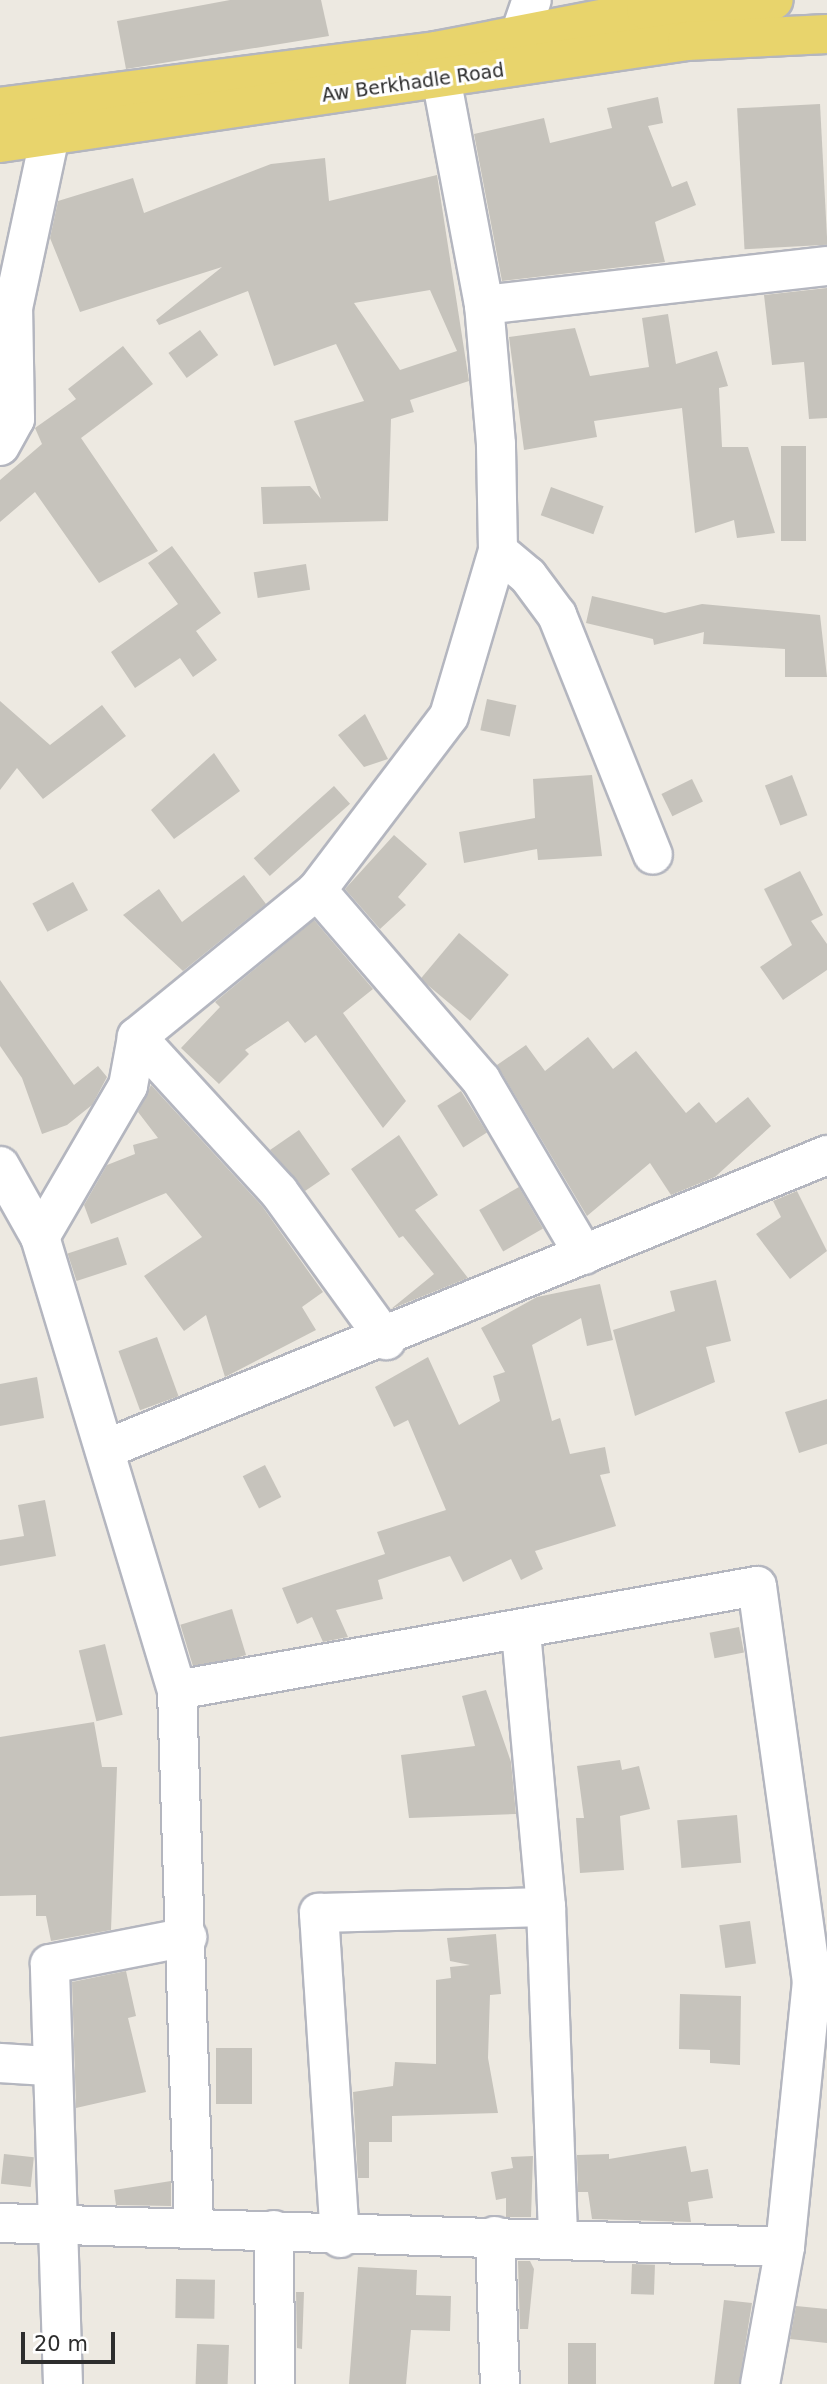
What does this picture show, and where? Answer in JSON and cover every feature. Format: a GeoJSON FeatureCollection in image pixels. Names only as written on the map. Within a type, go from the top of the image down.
{"type":"FeatureCollection","features":[{"type":"Feature","properties":{"kind":"main road","name":"Aw Berkhadle Road"},"geometry":{"type":"LineString","coordinates":[[521,52],[646,10],[753,1]]}},
{"type":"Feature","properties":{"kind":"main road","name":"Aw Berkhadle Road"},"geometry":{"type":"LineString","coordinates":[[0,143],[521,52],[827,34]]}},
{"type":"Feature","properties":{"kind":"main road","name":"Aw Berkhadle Road"},"geometry":{"type":"LineString","coordinates":[[0,107],[438,65]]}},
{"type":"Feature","properties":{"kind":"street"},"geometry":{"type":"LineString","coordinates":[[521,52],[532,0]]}},
{"type":"Feature","properties":{"kind":"street"},"geometry":{"type":"LineString","coordinates":[[40,1237],[128,1086],[137,1037],[317,890],[449,716],[498,551],[484,306],[438,65]]}},
{"type":"Feature","properties":{"kind":"street"},"geometry":{"type":"LineString","coordinates":[[0,446],[15,419],[13,308],[50,135]]}},
{"type":"Feature","properties":{"kind":"street"},"geometry":{"type":"LineString","coordinates":[[484,306],[827,266]]}},
{"type":"Feature","properties":{"kind":"street"},"geometry":{"type":"LineString","coordinates":[[498,551],[557,615],[653,855]]}},
{"type":"Feature","properties":{"kind":"street"},"geometry":{"type":"LineString","coordinates":[[317,890],[481,1080],[584,1255]]}},
{"type":"Feature","properties":{"kind":"street"},"geometry":{"type":"LineString","coordinates":[[137,1037],[279,1192],[386,1340]]}},
{"type":"Feature","properties":{"kind":"street"},"geometry":{"type":"LineString","coordinates":[[106,1449],[386,1340],[827,1155]]}},
{"type":"Feature","properties":{"kind":"street"},"geometry":{"type":"LineString","coordinates":[[0,1166],[40,1237],[177,1690],[187,1937],[194,2228]]}},
{"type":"Feature","properties":{"kind":"street"},"geometry":{"type":"LineString","coordinates":[[177,1690],[407,1646],[521,1632],[757,1586],[811,1981],[785,2248],[760,2384]]}},
{"type":"Feature","properties":{"kind":"street"},"geometry":{"type":"LineString","coordinates":[[521,1632],[546,1907],[558,2240]]}},
{"type":"Feature","properties":{"kind":"street"},"geometry":{"type":"LineString","coordinates":[[340,2238],[319,1913],[546,1907]]}},
{"type":"Feature","properties":{"kind":"street"},"geometry":{"type":"LineString","coordinates":[[63,2384],[58,2227],[48,2066],[50,1964],[187,1937]]}},
{"type":"Feature","properties":{"kind":"street"},"geometry":{"type":"LineString","coordinates":[[0,2063],[48,2066]]}},
{"type":"Feature","properties":{"kind":"street"},"geometry":{"type":"LineString","coordinates":[[0,2223],[58,2227],[274,2230],[340,2238],[495,2236],[785,2248]]}},
{"type":"Feature","properties":{"kind":"street"},"geometry":{"type":"LineString","coordinates":[[274,2230],[275,2384]]}},
{"type":"Feature","properties":{"kind":"street"},"geometry":{"type":"LineString","coordinates":[[495,2236],[500,2384]]}},
{"type":"Feature","properties":{"kind":"building"},"geometry":{"type":"Polygon","coordinates":[[[230,0],[321,0],[329,36],[126,69],[117,21],[230,0]]]}},
{"type":"Feature","properties":{"kind":"building"},"geometry":{"type":"Polygon","coordinates":[[[658,97],[663,123],[648,126],[672,187],[687,181],[696,205],[655,222],[665,262],[502,281],[474,134],[544,118],[550,143],[612,128],[607,108],[658,97]]]}},
{"type":"Feature","properties":{"kind":"building"},"geometry":{"type":"Polygon","coordinates":[[[820,104],[827,245],[744,249],[737,108],[820,104]]]}},
{"type":"Feature","properties":{"kind":"building"},"geometry":{"type":"Polygon","coordinates":[[[325,158],[329,201],[437,175],[469,381],[410,400],[414,412],[391,419],[388,521],[263,524],[261,487],[310,486],[321,499],[294,421],[364,401],[336,344],[274,366],[248,291],[159,325],[156,320],[222,267],[80,312],[50,238],[58,201],[133,178],[144,213],[271,164],[325,158]],[[430,290],[354,303],[400,370],[457,351],[430,290]]]}},
{"type":"Feature","properties":{"kind":"building"},"geometry":{"type":"Polygon","coordinates":[[[827,288],[827,418],[809,419],[804,362],[772,365],[764,295],[827,288]]]}},
{"type":"Feature","properties":{"kind":"building"},"geometry":{"type":"Polygon","coordinates":[[[668,314],[676,364],[717,351],[728,386],[719,388],[722,447],[748,447],[775,533],[737,538],[734,520],[695,533],[682,408],[594,421],[597,437],[524,450],[509,337],[575,328],[590,376],[649,367],[642,318],[668,314]]]}},
{"type":"Feature","properties":{"kind":"building"},"geometry":{"type":"Polygon","coordinates":[[[200,330],[218,355],[187,378],[168,353],[200,330]]]}},
{"type":"Feature","properties":{"kind":"building"},"geometry":{"type":"Polygon","coordinates":[[[123,346],[153,384],[81,438],[158,551],[99,583],[35,492],[0,522],[0,480],[42,444],[35,428],[76,399],[68,389],[123,346]]]}},
{"type":"Feature","properties":{"kind":"building"},"geometry":{"type":"Polygon","coordinates":[[[781,446],[806,446],[806,541],[781,541],[781,446]]]}},
{"type":"Feature","properties":{"kind":"building"},"geometry":{"type":"Polygon","coordinates":[[[551,487],[604,506],[593,534],[541,515],[551,487]]]}},
{"type":"Feature","properties":{"kind":"building"},"geometry":{"type":"Polygon","coordinates":[[[172,546],[221,613],[196,631],[217,660],[193,677],[180,658],[135,688],[111,652],[178,604],[148,563],[172,546]]]}},
{"type":"Feature","properties":{"kind":"building"},"geometry":{"type":"Polygon","coordinates":[[[306,564],[310,590],[258,598],[254,572],[306,564]]]}},
{"type":"Feature","properties":{"kind":"building"},"geometry":{"type":"Polygon","coordinates":[[[592,596],[665,613],[702,604],[820,615],[827,677],[785,677],[785,649],[703,644],[704,632],[654,645],[653,639],[586,623],[592,596]]]}},
{"type":"Feature","properties":{"kind":"building"},"geometry":{"type":"Polygon","coordinates":[[[487,699],[516,705],[510,737],[480,730],[487,699]]]}},
{"type":"Feature","properties":{"kind":"building"},"geometry":{"type":"Polygon","coordinates":[[[0,701],[50,745],[102,705],[126,736],[43,799],[17,768],[0,790],[0,701]]]}},
{"type":"Feature","properties":{"kind":"building"},"geometry":{"type":"Polygon","coordinates":[[[365,714],[388,759],[364,767],[338,735],[365,714]]]}},
{"type":"Feature","properties":{"kind":"building"},"geometry":{"type":"Polygon","coordinates":[[[214,753],[240,791],[174,839],[151,810],[214,753]]]}},
{"type":"Feature","properties":{"kind":"building"},"geometry":{"type":"Polygon","coordinates":[[[592,775],[602,856],[538,860],[537,849],[464,863],[459,832],[535,818],[533,779],[592,775]]]}},
{"type":"Feature","properties":{"kind":"building"},"geometry":{"type":"Polygon","coordinates":[[[792,775],[807,815],[780,826],[765,785],[792,775]]]}},
{"type":"Feature","properties":{"kind":"building"},"geometry":{"type":"Polygon","coordinates":[[[692,779],[703,801],[672,816],[661,794],[692,779]]]}},
{"type":"Feature","properties":{"kind":"building"},"geometry":{"type":"Polygon","coordinates":[[[334,786],[350,804],[270,876],[254,858],[334,786]]]}},
{"type":"Feature","properties":{"kind":"building"},"geometry":{"type":"Polygon","coordinates":[[[394,835],[427,864],[398,897],[406,905],[380,929],[345,889],[394,835]]]}},
{"type":"Feature","properties":{"kind":"building"},"geometry":{"type":"Polygon","coordinates":[[[800,871],[823,915],[811,921],[827,944],[827,970],[783,1000],[760,967],[792,945],[764,889],[800,871]]]}},
{"type":"Feature","properties":{"kind":"building"},"geometry":{"type":"Polygon","coordinates":[[[244,875],[266,904],[183,971],[123,915],[159,889],[182,922],[244,875]]]}},
{"type":"Feature","properties":{"kind":"building"},"geometry":{"type":"Polygon","coordinates":[[[73,882],[88,910],[47,932],[32,904],[73,882]]]}},
{"type":"Feature","properties":{"kind":"building"},"geometry":{"type":"Polygon","coordinates":[[[314,920],[373,989],[343,1013],[406,1101],[383,1128],[316,1035],[305,1043],[288,1021],[245,1050],[249,1054],[219,1084],[181,1048],[220,1007],[215,1002],[314,920]]]}},
{"type":"Feature","properties":{"kind":"building"},"geometry":{"type":"Polygon","coordinates":[[[459,933],[509,975],[470,1021],[420,979],[459,933]]]}},
{"type":"Feature","properties":{"kind":"building"},"geometry":{"type":"Polygon","coordinates":[[[0,980],[74,1085],[98,1066],[107,1077],[92,1105],[67,1125],[42,1134],[22,1078],[0,1046],[0,980]]]}},
{"type":"Feature","properties":{"kind":"building"},"geometry":{"type":"Polygon","coordinates":[[[588,1037],[613,1069],[636,1051],[686,1113],[699,1102],[716,1123],[748,1097],[771,1126],[715,1177],[671,1195],[650,1163],[587,1216],[497,1065],[526,1045],[545,1071],[588,1037]]]}},
{"type":"Feature","properties":{"kind":"building"},"geometry":{"type":"Polygon","coordinates":[[[151,1085],[262,1206],[323,1292],[302,1307],[316,1330],[225,1377],[206,1315],[184,1331],[144,1276],[202,1237],[166,1193],[91,1224],[84,1205],[107,1165],[135,1154],[133,1145],[158,1138],[138,1112],[151,1085]]]}},
{"type":"Feature","properties":{"kind":"building"},"geometry":{"type":"Polygon","coordinates":[[[461,1091],[487,1133],[463,1147],[437,1106],[461,1091]]]}},
{"type":"Feature","properties":{"kind":"building"},"geometry":{"type":"Polygon","coordinates":[[[299,1130],[330,1174],[305,1191],[270,1150],[299,1130]]]}},
{"type":"Feature","properties":{"kind":"building"},"geometry":{"type":"Polygon","coordinates":[[[399,1135],[438,1195],[415,1210],[468,1278],[391,1309],[434,1274],[403,1236],[399,1238],[351,1169],[399,1135]]]}},
{"type":"Feature","properties":{"kind":"building"},"geometry":{"type":"Polygon","coordinates":[[[519,1187],[543,1229],[503,1252],[479,1210],[519,1187]]]}},
{"type":"Feature","properties":{"kind":"building"},"geometry":{"type":"Polygon","coordinates":[[[797,1191],[827,1251],[790,1279],[756,1234],[781,1217],[773,1201],[797,1191]]]}},
{"type":"Feature","properties":{"kind":"building"},"geometry":{"type":"Polygon","coordinates":[[[118,1237],[127,1265],[77,1281],[68,1253],[118,1237]]]}},
{"type":"Feature","properties":{"kind":"building"},"geometry":{"type":"Polygon","coordinates":[[[716,1280],[731,1341],[706,1347],[715,1382],[635,1416],[613,1330],[675,1311],[670,1291],[716,1280]]]}},
{"type":"Feature","properties":{"kind":"building"},"geometry":{"type":"Polygon","coordinates":[[[600,1284],[613,1340],[587,1346],[581,1318],[532,1345],[552,1421],[560,1418],[570,1454],[605,1447],[610,1473],[600,1475],[616,1526],[535,1551],[543,1569],[521,1580],[511,1559],[463,1582],[450,1556],[378,1580],[383,1599],[336,1610],[348,1637],[323,1642],[312,1617],[297,1624],[282,1588],[385,1554],[377,1532],[446,1510],[408,1420],[394,1427],[375,1387],[428,1357],[459,1425],[500,1401],[493,1376],[505,1372],[481,1328],[537,1297],[600,1284]]]}},
{"type":"Feature","properties":{"kind":"building"},"geometry":{"type":"Polygon","coordinates":[[[157,1337],[179,1396],[140,1410],[118,1351],[157,1337]]]}},
{"type":"Feature","properties":{"kind":"building"},"geometry":{"type":"Polygon","coordinates":[[[37,1377],[44,1418],[0,1426],[0,1384],[37,1377]]]}},
{"type":"Feature","properties":{"kind":"building"},"geometry":{"type":"Polygon","coordinates":[[[827,1399],[827,1444],[799,1453],[785,1412],[827,1399]]]}},
{"type":"Feature","properties":{"kind":"building"},"geometry":{"type":"Polygon","coordinates":[[[265,1465],[281,1497],[259,1508],[243,1476],[265,1465]]]}},
{"type":"Feature","properties":{"kind":"building"},"geometry":{"type":"Polygon","coordinates":[[[45,1500],[56,1556],[0,1566],[0,1540],[24,1536],[18,1505],[45,1500]]]}},
{"type":"Feature","properties":{"kind":"building"},"geometry":{"type":"Polygon","coordinates":[[[232,1609],[246,1655],[194,1671],[180,1625],[232,1609]]]}},
{"type":"Feature","properties":{"kind":"building"},"geometry":{"type":"Polygon","coordinates":[[[739,1627],[744,1653],[715,1658],[710,1633],[739,1627]]]}},
{"type":"Feature","properties":{"kind":"building"},"geometry":{"type":"Polygon","coordinates":[[[105,1644],[123,1715],[96,1721],[79,1651],[105,1644]]]}},
{"type":"Feature","properties":{"kind":"building"},"geometry":{"type":"Polygon","coordinates":[[[486,1690],[511,1762],[516,1814],[409,1818],[401,1755],[475,1746],[462,1696],[486,1690]]]}},
{"type":"Feature","properties":{"kind":"building"},"geometry":{"type":"Polygon","coordinates":[[[94,1722],[102,1767],[117,1767],[111,1930],[51,1941],[46,1916],[36,1916],[36,1895],[0,1896],[0,1737],[94,1722]]]}},
{"type":"Feature","properties":{"kind":"building"},"geometry":{"type":"Polygon","coordinates":[[[620,1760],[622,1770],[639,1766],[650,1809],[620,1816],[624,1870],[580,1873],[576,1818],[584,1818],[577,1766],[620,1760]]]}},
{"type":"Feature","properties":{"kind":"building"},"geometry":{"type":"Polygon","coordinates":[[[737,1815],[741,1863],[681,1868],[677,1820],[737,1815]]]}},
{"type":"Feature","properties":{"kind":"building"},"geometry":{"type":"Polygon","coordinates":[[[750,1921],[756,1964],[725,1968],[719,1925],[750,1921]]]}},
{"type":"Feature","properties":{"kind":"building"},"geometry":{"type":"Polygon","coordinates":[[[496,1934],[501,1994],[490,1995],[488,2058],[498,2113],[392,2116],[392,2142],[369,2142],[369,2178],[358,2178],[353,2092],[393,2086],[395,2062],[436,2064],[436,1980],[451,1978],[450,1967],[470,1965],[450,1961],[447,1938],[496,1934]]]}},
{"type":"Feature","properties":{"kind":"building"},"geometry":{"type":"Polygon","coordinates":[[[126,1971],[136,2016],[128,2018],[146,2092],[76,2108],[72,1982],[126,1971]]]}},
{"type":"Feature","properties":{"kind":"building"},"geometry":{"type":"Polygon","coordinates":[[[680,1994],[741,1996],[740,2065],[710,2063],[710,2050],[679,2049],[680,1994]]]}},
{"type":"Feature","properties":{"kind":"building"},"geometry":{"type":"Polygon","coordinates":[[[216,2048],[252,2048],[252,2104],[216,2104],[216,2048]]]}},
{"type":"Feature","properties":{"kind":"building"},"geometry":{"type":"Polygon","coordinates":[[[686,2146],[691,2172],[708,2169],[713,2198],[688,2202],[691,2222],[592,2219],[588,2192],[578,2192],[577,2155],[609,2154],[609,2159],[686,2146]]]}},
{"type":"Feature","properties":{"kind":"building"},"geometry":{"type":"Polygon","coordinates":[[[4,2154],[34,2157],[31,2187],[1,2184],[4,2154]]]}},
{"type":"Feature","properties":{"kind":"building"},"geometry":{"type":"Polygon","coordinates":[[[533,2156],[531,2217],[506,2217],[506,2198],[496,2200],[491,2172],[513,2168],[511,2157],[533,2156]]]}},
{"type":"Feature","properties":{"kind":"building"},"geometry":{"type":"Polygon","coordinates":[[[171,2181],[171,2206],[116,2205],[114,2190],[171,2181]]]}},
{"type":"Feature","properties":{"kind":"building"},"geometry":{"type":"Polygon","coordinates":[[[518,2261],[530,2261],[534,2269],[528,2329],[520,2329],[518,2261]]]}},
{"type":"Feature","properties":{"kind":"building"},"geometry":{"type":"Polygon","coordinates":[[[632,2264],[655,2265],[654,2295],[631,2294],[632,2264]]]}},
{"type":"Feature","properties":{"kind":"building"},"geometry":{"type":"Polygon","coordinates":[[[358,2267],[417,2270],[416,2295],[451,2296],[450,2331],[411,2330],[406,2384],[349,2384],[358,2267]]]}},
{"type":"Feature","properties":{"kind":"building"},"geometry":{"type":"Polygon","coordinates":[[[176,2279],[215,2280],[214,2319],[175,2318],[176,2279]]]}},
{"type":"Feature","properties":{"kind":"building"},"geometry":{"type":"Polygon","coordinates":[[[296,2292],[304,2292],[302,2349],[297,2348],[296,2292]]]}},
{"type":"Feature","properties":{"kind":"building"},"geometry":{"type":"Polygon","coordinates":[[[724,2300],[752,2303],[739,2384],[714,2384],[724,2300]]]}},
{"type":"Feature","properties":{"kind":"building"},"geometry":{"type":"Polygon","coordinates":[[[796,2306],[827,2309],[827,2343],[790,2339],[796,2306]]]}},
{"type":"Feature","properties":{"kind":"building"},"geometry":{"type":"Polygon","coordinates":[[[568,2343],[596,2343],[596,2384],[568,2384],[568,2343]]]}},
{"type":"Feature","properties":{"kind":"building"},"geometry":{"type":"Polygon","coordinates":[[[197,2344],[229,2345],[228,2384],[196,2384],[197,2344]]]}}]}
